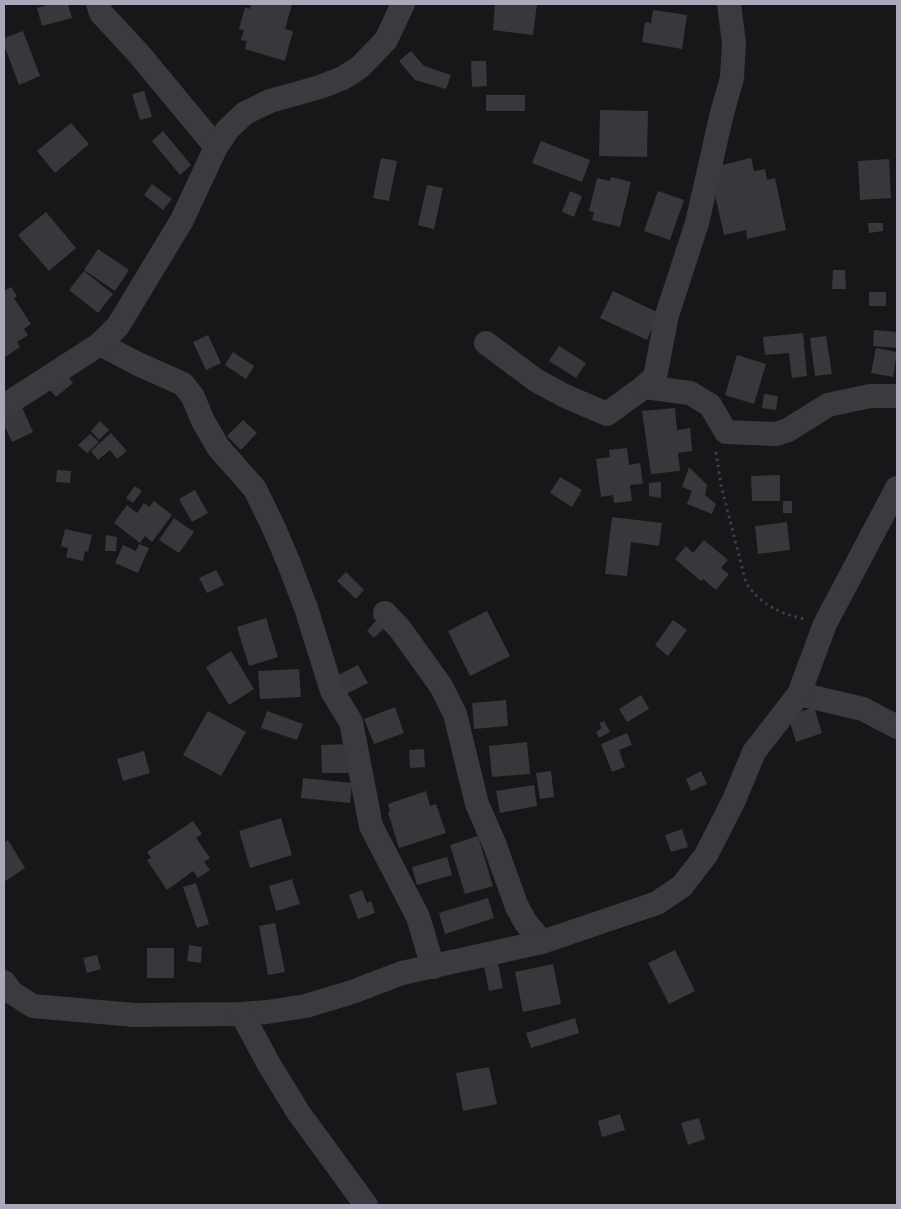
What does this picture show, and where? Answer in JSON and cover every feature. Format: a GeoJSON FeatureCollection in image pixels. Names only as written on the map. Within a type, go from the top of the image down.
{"type":"FeatureCollection","features":[{"type":"Feature","properties":{"kind":"street"},"geometry":{"type":"LineString","coordinates":[[98,4],[101,13],[139,54],[216,147]]}},
{"type":"Feature","properties":{"kind":"street"},"geometry":{"type":"LineString","coordinates":[[4,406],[100,344],[118,326],[176,229],[216,147],[228,129],[245,113],[270,101],[320,87],[343,78],[360,67],[386,40],[403,4]]}},
{"type":"Feature","properties":{"kind":"street"},"geometry":{"type":"LineString","coordinates":[[486,343],[537,381],[565,396],[607,414],[655,377],[667,315],[697,223],[722,113],[732,78],[734,43],[729,4]]}},
{"type":"Feature","properties":{"kind":"street"},"geometry":{"type":"LineString","coordinates":[[100,344],[138,364],[183,384],[193,397],[203,421],[218,447],[255,489],[273,526],[306,608],[332,691],[351,722],[371,826],[418,917],[433,966]]}},
{"type":"Feature","properties":{"kind":"street"},"geometry":{"type":"LineString","coordinates":[[644,387],[690,392],[710,405],[726,432],[760,435],[776,434],[788,430],[828,405],[870,396],[897,396]]}},
{"type":"Feature","properties":{"kind":"street"},"geometry":{"type":"LineString","coordinates":[[4,982],[11,992],[33,1006],[134,1015],[242,1014],[306,1006],[352,992],[402,973],[542,942],[657,903],[682,886],[706,855],[734,800],[754,752],[798,694],[825,624],[897,488]]}},
{"type":"Feature","properties":{"kind":"street"},"geometry":{"type":"LineString","coordinates":[[385,614],[400,629],[441,686],[455,714],[476,804],[500,860],[517,907],[526,923],[542,942]]}},
{"type":"Feature","properties":{"kind":"street"},"geometry":{"type":"LineString","coordinates":[[798,694],[863,709],[897,728]]}},
{"type":"Feature","properties":{"kind":"street"},"geometry":{"type":"LineString","coordinates":[[242,1014],[267,1061],[298,1112],[366,1205]]}},
{"type":"Feature","properties":{"kind":"path"},"geometry":{"type":"LineString","coordinates":[[716,450],[721,485],[746,584],[763,603],[790,616],[825,624]]}},
{"type":"Feature","properties":{"kind":"building"},"geometry":{"type":"Polygon","coordinates":[[[51,4],[68,4],[72,18],[42,26],[37,8],[51,4]]]}},
{"type":"Feature","properties":{"kind":"building"},"geometry":{"type":"Polygon","coordinates":[[[251,4],[292,4],[285,29],[293,31],[285,61],[245,49],[247,41],[241,40],[244,30],[239,29],[245,7],[250,9],[251,4]]]}},
{"type":"Feature","properties":{"kind":"building"},"geometry":{"type":"Polygon","coordinates":[[[495,4],[537,4],[533,35],[493,30],[495,4]]]}},
{"type":"Feature","properties":{"kind":"building"},"geometry":{"type":"Polygon","coordinates":[[[653,10],[687,15],[682,49],[642,42],[645,22],[651,23],[653,10]]]}},
{"type":"Feature","properties":{"kind":"building"},"geometry":{"type":"Polygon","coordinates":[[[23,31],[40,76],[19,85],[4,45],[4,38],[23,31]]]}},
{"type":"Feature","properties":{"kind":"building"},"geometry":{"type":"Polygon","coordinates":[[[411,51],[424,66],[451,75],[446,89],[415,80],[399,61],[411,51]]]}},
{"type":"Feature","properties":{"kind":"building"},"geometry":{"type":"Polygon","coordinates":[[[471,61],[486,61],[487,86],[472,87],[471,61]]]}},
{"type":"Feature","properties":{"kind":"building"},"geometry":{"type":"Polygon","coordinates":[[[144,91],[152,117],[140,120],[132,94],[144,91]]]}},
{"type":"Feature","properties":{"kind":"building"},"geometry":{"type":"Polygon","coordinates":[[[486,95],[525,95],[525,111],[486,111],[486,95]]]}},
{"type":"Feature","properties":{"kind":"building"},"geometry":{"type":"Polygon","coordinates":[[[600,110],[648,111],[647,157],[599,156],[600,110]]]}},
{"type":"Feature","properties":{"kind":"building"},"geometry":{"type":"Polygon","coordinates":[[[71,123],[89,144],[55,173],[37,151],[71,123]]]}},
{"type":"Feature","properties":{"kind":"building"},"geometry":{"type":"Polygon","coordinates":[[[163,131],[191,165],[180,175],[152,141],[163,131]]]}},
{"type":"Feature","properties":{"kind":"building"},"geometry":{"type":"Polygon","coordinates":[[[541,141],[590,160],[582,182],[532,163],[541,141]]]}},
{"type":"Feature","properties":{"kind":"building"},"geometry":{"type":"Polygon","coordinates":[[[381,158],[397,161],[389,201],[373,198],[381,158]]]}},
{"type":"Feature","properties":{"kind":"building"},"geometry":{"type":"Polygon","coordinates":[[[751,158],[754,171],[765,169],[767,180],[775,178],[786,230],[747,239],[746,230],[724,235],[709,168],[751,158]]]}},
{"type":"Feature","properties":{"kind":"building"},"geometry":{"type":"Polygon","coordinates":[[[889,159],[891,198],[860,200],[858,161],[889,159]]]}},
{"type":"Feature","properties":{"kind":"building"},"geometry":{"type":"Polygon","coordinates":[[[611,177],[631,182],[620,227],[592,220],[594,212],[589,211],[597,178],[610,181],[611,177]]]}},
{"type":"Feature","properties":{"kind":"building"},"geometry":{"type":"Polygon","coordinates":[[[152,184],[172,199],[163,210],[144,195],[152,184]]]}},
{"type":"Feature","properties":{"kind":"building"},"geometry":{"type":"Polygon","coordinates":[[[427,185],[443,188],[434,229],[418,225],[427,185]]]}},
{"type":"Feature","properties":{"kind":"building"},"geometry":{"type":"Polygon","coordinates":[[[570,191],[582,196],[574,217],[562,212],[570,191]]]}},
{"type":"Feature","properties":{"kind":"building"},"geometry":{"type":"Polygon","coordinates":[[[658,191],[684,200],[670,240],[644,231],[658,191]]]}},
{"type":"Feature","properties":{"kind":"building"},"geometry":{"type":"Polygon","coordinates":[[[46,212],[76,248],[49,271],[18,235],[46,212]]]}},
{"type":"Feature","properties":{"kind":"building"},"geometry":{"type":"Polygon","coordinates":[[[868,223],[883,223],[883,231],[869,233],[868,223]]]}},
{"type":"Feature","properties":{"kind":"building"},"geometry":{"type":"Polygon","coordinates":[[[98,249],[129,270],[115,291],[84,270],[98,249]]]}},
{"type":"Feature","properties":{"kind":"building"},"geometry":{"type":"Polygon","coordinates":[[[833,270],[845,270],[846,289],[832,289],[833,270]]]}},
{"type":"Feature","properties":{"kind":"building"},"geometry":{"type":"Polygon","coordinates":[[[84,271],[113,294],[98,313],[69,290],[84,271]]]}},
{"type":"Feature","properties":{"kind":"building"},"geometry":{"type":"Polygon","coordinates":[[[11,287],[17,296],[14,298],[31,324],[24,329],[28,335],[17,342],[20,347],[4,358],[4,291],[11,287]]]}},
{"type":"Feature","properties":{"kind":"building"},"geometry":{"type":"Polygon","coordinates":[[[613,291],[659,313],[647,340],[600,318],[613,291]]]}},
{"type":"Feature","properties":{"kind":"building"},"geometry":{"type":"Polygon","coordinates":[[[869,292],[886,292],[886,306],[869,306],[869,292]]]}},
{"type":"Feature","properties":{"kind":"building"},"geometry":{"type":"Polygon","coordinates":[[[874,330],[897,332],[897,348],[873,346],[874,330]]]}},
{"type":"Feature","properties":{"kind":"building"},"geometry":{"type":"Polygon","coordinates":[[[803,333],[807,376],[792,378],[789,353],[765,355],[763,337],[803,333]]]}},
{"type":"Feature","properties":{"kind":"building"},"geometry":{"type":"Polygon","coordinates":[[[208,335],[221,363],[206,370],[193,342],[208,335]]]}},
{"type":"Feature","properties":{"kind":"building"},"geometry":{"type":"Polygon","coordinates":[[[826,336],[832,374],[815,376],[810,338],[826,336]]]}},
{"type":"Feature","properties":{"kind":"building"},"geometry":{"type":"Polygon","coordinates":[[[559,346],[586,363],[576,378],[549,361],[559,346]]]}},
{"type":"Feature","properties":{"kind":"building"},"geometry":{"type":"Polygon","coordinates":[[[876,348],[897,352],[893,377],[871,373],[876,348]]]}},
{"type":"Feature","properties":{"kind":"building"},"geometry":{"type":"Polygon","coordinates":[[[233,352],[254,366],[246,379],[225,365],[233,352]]]}},
{"type":"Feature","properties":{"kind":"building"},"geometry":{"type":"Polygon","coordinates":[[[737,355],[766,364],[754,404],[725,395],[737,355]]]}},
{"type":"Feature","properties":{"kind":"building"},"geometry":{"type":"Polygon","coordinates":[[[67,375],[73,383],[56,397],[49,389],[67,375]]]}},
{"type":"Feature","properties":{"kind":"building"},"geometry":{"type":"Polygon","coordinates":[[[764,394],[778,396],[776,410],[762,408],[764,394]]]}},
{"type":"Feature","properties":{"kind":"building"},"geometry":{"type":"Polygon","coordinates":[[[20,403],[33,432],[12,442],[4,425],[4,410],[20,403]]]}},
{"type":"Feature","properties":{"kind":"building"},"geometry":{"type":"Polygon","coordinates":[[[675,408],[677,430],[690,428],[692,451],[678,453],[680,471],[651,474],[642,411],[675,408]]]}},
{"type":"Feature","properties":{"kind":"building"},"geometry":{"type":"Polygon","coordinates":[[[243,420],[257,433],[241,450],[227,436],[243,420]]]}},
{"type":"Feature","properties":{"kind":"building"},"geometry":{"type":"Polygon","coordinates":[[[100,421],[109,430],[99,440],[91,431],[100,421]]]}},
{"type":"Feature","properties":{"kind":"building"},"geometry":{"type":"Polygon","coordinates":[[[111,433],[127,451],[117,459],[110,450],[98,460],[91,451],[111,433]]]}},
{"type":"Feature","properties":{"kind":"building"},"geometry":{"type":"Polygon","coordinates":[[[90,434],[99,442],[87,453],[78,445],[90,434]]]}},
{"type":"Feature","properties":{"kind":"building"},"geometry":{"type":"Polygon","coordinates":[[[627,448],[629,465],[640,463],[643,484],[630,485],[632,501],[614,503],[613,495],[601,497],[596,459],[610,457],[609,450],[627,448]]]}},
{"type":"Feature","properties":{"kind":"building"},"geometry":{"type":"Polygon","coordinates":[[[689,467],[707,485],[705,495],[716,504],[712,514],[687,504],[692,491],[682,487],[689,467]]]}},
{"type":"Feature","properties":{"kind":"building"},"geometry":{"type":"Polygon","coordinates":[[[57,470],[71,471],[70,483],[56,482],[57,470]]]}},
{"type":"Feature","properties":{"kind":"building"},"geometry":{"type":"Polygon","coordinates":[[[780,475],[780,501],[752,501],[751,476],[780,475]]]}},
{"type":"Feature","properties":{"kind":"building"},"geometry":{"type":"Polygon","coordinates":[[[560,477],[582,490],[572,507],[550,493],[560,477]]]}},
{"type":"Feature","properties":{"kind":"building"},"geometry":{"type":"Polygon","coordinates":[[[661,482],[661,498],[649,496],[649,483],[661,482]]]}},
{"type":"Feature","properties":{"kind":"building"},"geometry":{"type":"Polygon","coordinates":[[[135,486],[142,491],[133,503],[126,498],[135,486]]]}},
{"type":"Feature","properties":{"kind":"building"},"geometry":{"type":"Polygon","coordinates":[[[195,490],[208,513],[192,522],[179,499],[195,490]]]}},
{"type":"Feature","properties":{"kind":"building"},"geometry":{"type":"Polygon","coordinates":[[[154,501],[172,515],[152,542],[145,536],[140,543],[114,523],[127,505],[137,513],[144,503],[149,507],[154,501]]]}},
{"type":"Feature","properties":{"kind":"building"},"geometry":{"type":"Polygon","coordinates":[[[783,501],[792,501],[792,513],[783,513],[783,501]]]}},
{"type":"Feature","properties":{"kind":"building"},"geometry":{"type":"Polygon","coordinates":[[[612,517],[662,523],[659,546],[631,542],[627,576],[605,574],[612,517]]]}},
{"type":"Feature","properties":{"kind":"building"},"geometry":{"type":"Polygon","coordinates":[[[174,518],[194,532],[179,553],[159,540],[174,518]]]}},
{"type":"Feature","properties":{"kind":"building"},"geometry":{"type":"Polygon","coordinates":[[[787,522],[790,550],[758,554],[755,526],[787,522]]]}},
{"type":"Feature","properties":{"kind":"building"},"geometry":{"type":"Polygon","coordinates":[[[65,529],[92,535],[88,552],[85,551],[83,561],[66,557],[68,548],[61,546],[65,529]]]}},
{"type":"Feature","properties":{"kind":"building"},"geometry":{"type":"Polygon","coordinates":[[[106,535],[117,537],[116,551],[105,551],[106,535]]]}},
{"type":"Feature","properties":{"kind":"building"},"geometry":{"type":"Polygon","coordinates":[[[704,540],[728,560],[721,568],[729,574],[716,590],[703,579],[701,581],[675,559],[686,546],[693,553],[704,540]]]}},
{"type":"Feature","properties":{"kind":"building"},"geometry":{"type":"Polygon","coordinates":[[[139,544],[149,548],[138,573],[115,563],[123,545],[136,551],[139,544]]]}},
{"type":"Feature","properties":{"kind":"building"},"geometry":{"type":"Polygon","coordinates":[[[216,570],[224,585],[207,593],[199,578],[216,570]]]}},
{"type":"Feature","properties":{"kind":"building"},"geometry":{"type":"Polygon","coordinates":[[[346,572],[364,590],[356,599],[337,581],[346,572]]]}},
{"type":"Feature","properties":{"kind":"building"},"geometry":{"type":"Polygon","coordinates":[[[487,611],[510,656],[470,676],[448,631],[487,611]]]}},
{"type":"Feature","properties":{"kind":"building"},"geometry":{"type":"Polygon","coordinates":[[[379,617],[387,625],[374,638],[367,631],[379,617]]]}},
{"type":"Feature","properties":{"kind":"building"},"geometry":{"type":"Polygon","coordinates":[[[266,618],[278,657],[249,666],[237,627],[266,618]]]}},
{"type":"Feature","properties":{"kind":"building"},"geometry":{"type":"Polygon","coordinates":[[[673,620],[687,630],[668,656],[655,645],[673,620]]]}},
{"type":"Feature","properties":{"kind":"building"},"geometry":{"type":"Polygon","coordinates":[[[231,651],[254,689],[229,705],[206,667],[231,651]]]}},
{"type":"Feature","properties":{"kind":"building"},"geometry":{"type":"Polygon","coordinates":[[[358,665],[368,683],[346,694],[336,676],[358,665]]]}},
{"type":"Feature","properties":{"kind":"building"},"geometry":{"type":"Polygon","coordinates":[[[299,669],[301,697],[260,699],[258,671],[299,669]]]}},
{"type":"Feature","properties":{"kind":"building"},"geometry":{"type":"Polygon","coordinates":[[[641,695],[649,709],[627,722],[619,709],[641,695]]]}},
{"type":"Feature","properties":{"kind":"building"},"geometry":{"type":"Polygon","coordinates":[[[506,700],[508,726],[474,729],[472,703],[506,700]]]}},
{"type":"Feature","properties":{"kind":"building"},"geometry":{"type":"Polygon","coordinates":[[[395,707],[404,733],[374,744],[364,719],[395,707]]]}},
{"type":"Feature","properties":{"kind":"building"},"geometry":{"type":"Polygon","coordinates":[[[814,707],[822,733],[796,742],[788,716],[814,707]]]}},
{"type":"Feature","properties":{"kind":"building"},"geometry":{"type":"Polygon","coordinates":[[[208,711],[246,732],[221,776],[183,755],[208,711]]]}},
{"type":"Feature","properties":{"kind":"building"},"geometry":{"type":"Polygon","coordinates":[[[267,711],[303,724],[297,740],[261,728],[267,711]]]}},
{"type":"Feature","properties":{"kind":"building"},"geometry":{"type":"Polygon","coordinates":[[[604,721],[610,732],[599,738],[596,732],[602,728],[599,723],[604,721]]]}},
{"type":"Feature","properties":{"kind":"building"},"geometry":{"type":"Polygon","coordinates":[[[627,733],[632,745],[619,750],[625,767],[612,772],[601,744],[627,733]]]}},
{"type":"Feature","properties":{"kind":"building"},"geometry":{"type":"Polygon","coordinates":[[[527,742],[530,774],[492,777],[489,746],[527,742]]]}},
{"type":"Feature","properties":{"kind":"building"},"geometry":{"type":"Polygon","coordinates":[[[352,744],[353,773],[322,773],[321,745],[352,744]]]}},
{"type":"Feature","properties":{"kind":"building"},"geometry":{"type":"Polygon","coordinates":[[[424,749],[425,767],[410,768],[409,750],[424,749]]]}},
{"type":"Feature","properties":{"kind":"building"},"geometry":{"type":"Polygon","coordinates":[[[144,751],[150,773],[123,781],[117,759],[144,751]]]}},
{"type":"Feature","properties":{"kind":"building"},"geometry":{"type":"Polygon","coordinates":[[[551,771],[554,797],[540,799],[536,773],[551,771]]]}},
{"type":"Feature","properties":{"kind":"building"},"geometry":{"type":"Polygon","coordinates":[[[701,771],[707,784],[691,791],[686,779],[701,771]]]}},
{"type":"Feature","properties":{"kind":"building"},"geometry":{"type":"Polygon","coordinates":[[[303,778],[352,783],[350,803],[301,798],[303,778]]]}},
{"type":"Feature","properties":{"kind":"building"},"geometry":{"type":"Polygon","coordinates":[[[534,785],[537,806],[500,813],[496,791],[534,785]]]}},
{"type":"Feature","properties":{"kind":"building"},"geometry":{"type":"Polygon","coordinates":[[[426,791],[430,806],[436,804],[446,833],[399,848],[388,812],[390,811],[388,804],[426,791]]]}},
{"type":"Feature","properties":{"kind":"building"},"geometry":{"type":"Polygon","coordinates":[[[281,818],[292,855],[250,868],[239,831],[281,818]]]}},
{"type":"Feature","properties":{"kind":"building"},"geometry":{"type":"Polygon","coordinates":[[[193,821],[202,834],[196,838],[210,858],[204,862],[210,870],[198,878],[193,871],[167,890],[147,860],[151,858],[147,852],[193,821]]]}},
{"type":"Feature","properties":{"kind":"building"},"geometry":{"type":"Polygon","coordinates":[[[682,829],[688,847],[671,852],[665,835],[682,829]]]}},
{"type":"Feature","properties":{"kind":"building"},"geometry":{"type":"Polygon","coordinates":[[[478,836],[493,886],[465,894],[450,845],[478,836]]]}},
{"type":"Feature","properties":{"kind":"building"},"geometry":{"type":"Polygon","coordinates":[[[8,840],[25,868],[4,882],[4,843],[8,840]]]}},
{"type":"Feature","properties":{"kind":"building"},"geometry":{"type":"Polygon","coordinates":[[[447,857],[452,875],[417,885],[412,867],[447,857]]]}},
{"type":"Feature","properties":{"kind":"building"},"geometry":{"type":"Polygon","coordinates":[[[292,879],[300,904],[276,911],[269,886],[292,879]]]}},
{"type":"Feature","properties":{"kind":"building"},"geometry":{"type":"Polygon","coordinates":[[[196,883],[209,924],[197,928],[183,887],[196,883]]]}},
{"type":"Feature","properties":{"kind":"building"},"geometry":{"type":"Polygon","coordinates":[[[362,890],[367,903],[371,901],[375,913],[358,919],[349,895],[362,890]]]}},
{"type":"Feature","properties":{"kind":"building"},"geometry":{"type":"Polygon","coordinates":[[[488,898],[494,918],[445,934],[439,913],[488,898]]]}},
{"type":"Feature","properties":{"kind":"building"},"geometry":{"type":"Polygon","coordinates":[[[275,923],[285,972],[268,975],[259,926],[275,923]]]}},
{"type":"Feature","properties":{"kind":"building"},"geometry":{"type":"Polygon","coordinates":[[[189,945],[202,947],[201,963],[187,961],[189,945]]]}},
{"type":"Feature","properties":{"kind":"building"},"geometry":{"type":"Polygon","coordinates":[[[147,948],[174,948],[174,978],[147,978],[147,948]]]}},
{"type":"Feature","properties":{"kind":"building"},"geometry":{"type":"Polygon","coordinates":[[[675,950],[695,991],[669,1004],[648,963],[675,950]]]}},
{"type":"Feature","properties":{"kind":"building"},"geometry":{"type":"Polygon","coordinates":[[[97,955],[101,969],[87,973],[83,958],[97,955]]]}},
{"type":"Feature","properties":{"kind":"building"},"geometry":{"type":"Polygon","coordinates":[[[498,963],[503,988],[489,991],[484,966],[498,963]]]}},
{"type":"Feature","properties":{"kind":"building"},"geometry":{"type":"Polygon","coordinates":[[[553,964],[561,1004],[523,1012],[515,972],[553,964]]]}},
{"type":"Feature","properties":{"kind":"building"},"geometry":{"type":"Polygon","coordinates":[[[575,1018],[579,1033],[531,1048],[526,1033],[575,1018]]]}},
{"type":"Feature","properties":{"kind":"building"},"geometry":{"type":"Polygon","coordinates":[[[489,1067],[497,1104],[463,1111],[456,1073],[489,1067]]]}},
{"type":"Feature","properties":{"kind":"building"},"geometry":{"type":"Polygon","coordinates":[[[620,1114],[625,1130],[602,1137],[598,1121],[620,1114]]]}},
{"type":"Feature","properties":{"kind":"building"},"geometry":{"type":"Polygon","coordinates":[[[699,1118],[705,1139],[688,1145],[681,1123],[699,1118]]]}}]}
